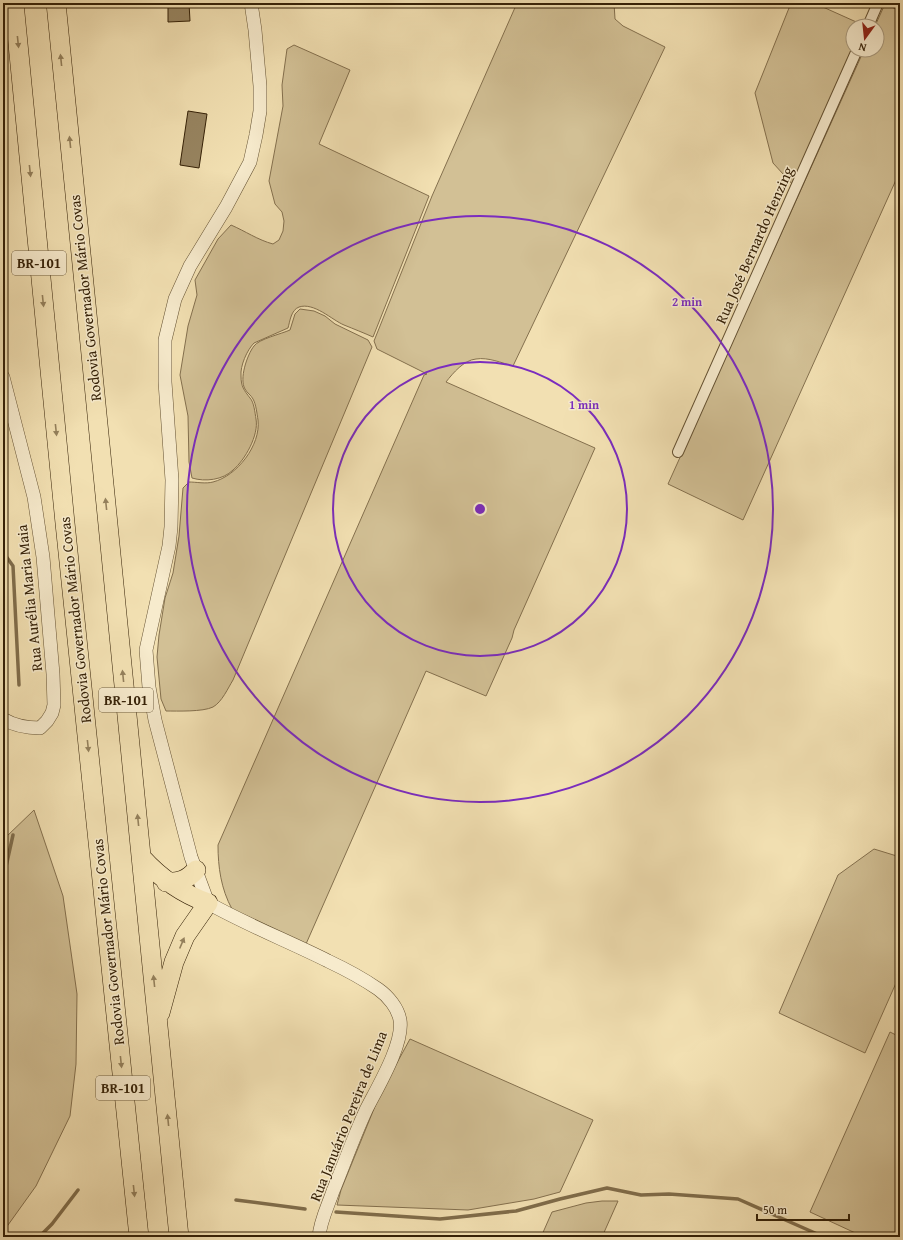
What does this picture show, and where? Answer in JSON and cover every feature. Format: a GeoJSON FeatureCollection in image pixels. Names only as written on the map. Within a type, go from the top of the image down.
{"type":"FeatureCollection","features":[{"type":"Feature","properties":{"kind":"highway","name":"Rodovia Governador Mário Covas"},"geometry":{"type":"LineString","coordinates":[[14,3],[63,507],[138,1232]]}},
{"type":"Feature","properties":{"kind":"highway","name":"Rodovia Governador Mário Covas"},"geometry":{"type":"LineString","coordinates":[[56,3],[179,1237]]}},
{"type":"Feature","properties":{"kind":"highway"},"geometry":{"type":"LineString","coordinates":[[142,858],[166,882],[186,894],[208,903],[185,936],[174,962],[167,992],[158,1020]]}},
{"type":"Feature","properties":{"kind":"highway"},"geometry":{"type":"LineString","coordinates":[[166,882],[181,881],[196,870]]}},
{"type":"Feature","properties":{"kind":"street"},"geometry":{"type":"LineString","coordinates":[[208,903],[189,849],[155,720],[149,687],[146,650],[169,546],[171,527],[172,480],[164,382],[165,340],[175,299],[190,266],[226,207],[250,162],[260,111],[260,86],[251,3]]}},
{"type":"Feature","properties":{"kind":"street"},"geometry":{"type":"LineString","coordinates":[[871,18],[878,3]]}},
{"type":"Feature","properties":{"kind":"street","name":"Rua José Bernardo Henzing"},"geometry":{"type":"LineString","coordinates":[[678,452],[853,58]]}},
{"type":"Feature","properties":{"kind":"street","name":"Rua Aurélia Maria Maia"},"geometry":{"type":"LineString","coordinates":[[3,377],[34,497],[43,557],[53,674],[54,705],[52,713],[40,728],[23,728],[3,719]]}},
{"type":"Feature","properties":{"kind":"street","name":"Rua Januário Pereira de Lima"},"geometry":{"type":"LineString","coordinates":[[208,903],[242,921],[354,974],[378,989],[389,998],[397,1011],[400,1021],[398,1041],[390,1061],[365,1111],[344,1162],[322,1223],[319,1237]]}},
{"type":"Feature","properties":{"kind":"shaded area"},"geometry":{"type":"Polygon","coordinates":[[[517,3],[614,3],[615,19],[623,26],[665,47],[513,366],[485,359],[472,360],[459,368],[446,382],[595,448],[486,696],[426,671],[306,944],[232,909],[225,894],[221,878],[218,845],[424,375],[427,374],[377,349],[374,341],[432,196],[517,3]]]}},
{"type":"Feature","properties":{"kind":"shaded area"},"geometry":{"type":"Polygon","coordinates":[[[791,3],[814,3],[847,18],[845,18],[845,58],[849,58],[794,186],[773,163],[755,93],[791,3]]]}},
{"type":"Feature","properties":{"kind":"shaded area"},"geometry":{"type":"Polygon","coordinates":[[[885,4],[900,11],[900,171],[743,520],[668,484],[860,58],[885,58],[885,18],[879,18],[885,4]]]}},
{"type":"Feature","properties":{"kind":"shaded area"},"geometry":{"type":"Polygon","coordinates":[[[294,45],[350,70],[319,144],[429,196],[373,337],[339,323],[317,309],[305,306],[296,308],[291,316],[288,328],[254,343],[244,358],[241,372],[242,386],[252,402],[256,419],[253,440],[246,454],[238,466],[224,476],[208,480],[192,478],[189,462],[188,416],[180,375],[188,326],[197,295],[195,280],[218,239],[231,225],[273,244],[279,240],[283,231],[284,221],[282,212],[275,204],[269,181],[283,106],[282,85],[287,49],[294,45]]]}},
{"type":"Feature","properties":{"kind":"shaded area"},"geometry":{"type":"Polygon","coordinates":[[[300,309],[314,311],[325,316],[335,324],[368,340],[372,347],[233,680],[222,698],[216,705],[209,709],[166,711],[161,699],[157,657],[165,598],[173,573],[179,536],[183,488],[189,482],[210,483],[222,479],[239,466],[246,458],[256,439],[258,420],[254,401],[243,385],[243,373],[246,361],[251,350],[257,343],[290,330],[295,314],[300,309]]]}},
{"type":"Feature","properties":{"kind":"shaded area"},"geometry":{"type":"Polygon","coordinates":[[[34,810],[63,896],[77,994],[76,1064],[70,1116],[36,1186],[3,1232],[3,836],[6,837],[34,810]]]}},
{"type":"Feature","properties":{"kind":"shaded area"},"geometry":{"type":"Polygon","coordinates":[[[874,849],[900,857],[900,974],[865,1053],[779,1013],[838,875],[874,849]]]}},
{"type":"Feature","properties":{"kind":"shaded area"},"geometry":{"type":"Polygon","coordinates":[[[890,1032],[900,1037],[900,1237],[864,1237],[810,1212],[890,1032]]]}},
{"type":"Feature","properties":{"kind":"shaded area"},"geometry":{"type":"Polygon","coordinates":[[[410,1039],[593,1120],[560,1192],[534,1199],[468,1210],[337,1205],[341,1190],[380,1094],[410,1039]]]}},
{"type":"Feature","properties":{"kind":"shaded area"},"geometry":{"type":"Polygon","coordinates":[[[618,1201],[602,1237],[541,1237],[552,1212],[586,1203],[618,1201]]]}},
{"type":"Feature","properties":{"kind":"building"},"geometry":{"type":"Polygon","coordinates":[[[168,3],[189,3],[190,21],[168,22],[168,3]]]}},
{"type":"Feature","properties":{"kind":"building"},"geometry":{"type":"Polygon","coordinates":[[[188,111],[207,114],[199,168],[180,165],[188,111]]]}},
{"type":"Feature","properties":{"kind":"waterway"},"geometry":{"type":"LineString","coordinates":[[3,552],[13,566],[19,685]]}},
{"type":"Feature","properties":{"kind":"waterway"},"geometry":{"type":"LineString","coordinates":[[3,880],[13,835]]}},
{"type":"Feature","properties":{"kind":"waterway"},"geometry":{"type":"LineString","coordinates":[[336,1212],[440,1219],[516,1211],[607,1188],[641,1195],[669,1194],[738,1199],[824,1237]]}},
{"type":"Feature","properties":{"kind":"waterway"},"geometry":{"type":"LineString","coordinates":[[39,1237],[52,1224],[78,1190]]}},
{"type":"Feature","properties":{"kind":"waterway"},"geometry":{"type":"LineString","coordinates":[[236,1200],[305,1209]]}}]}
